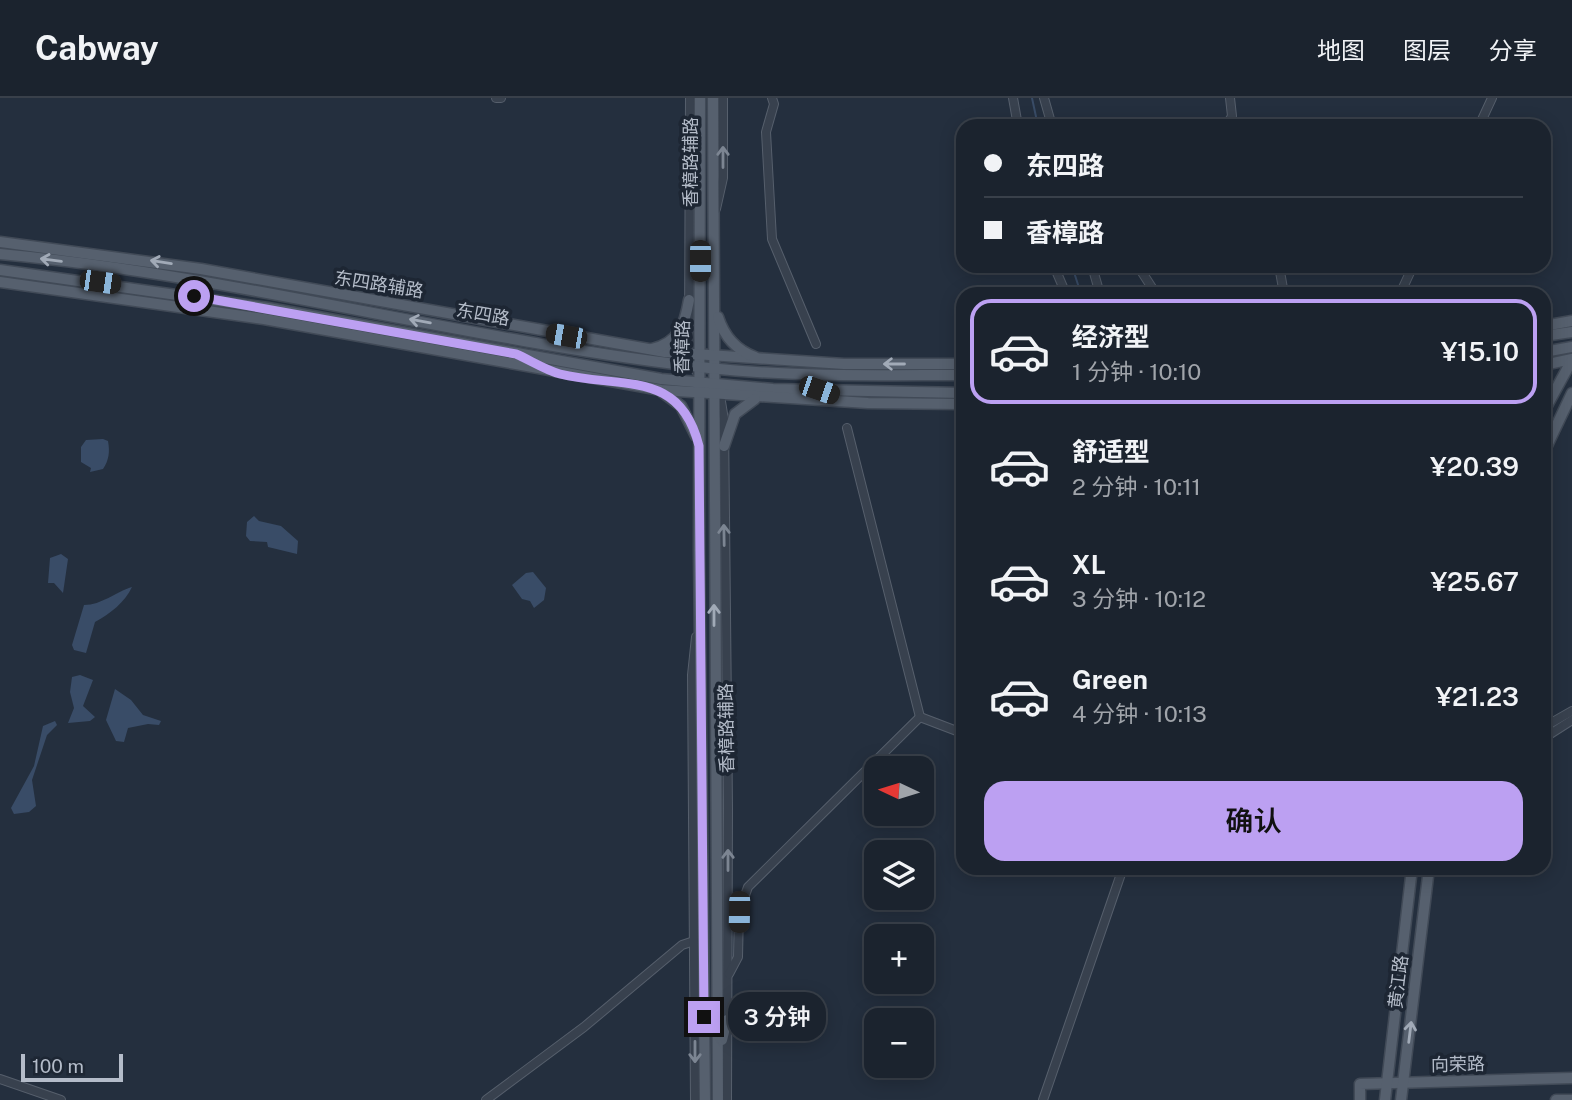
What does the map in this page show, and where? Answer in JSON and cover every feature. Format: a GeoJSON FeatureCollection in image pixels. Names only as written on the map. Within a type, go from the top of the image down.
{"type":"FeatureCollection","features":[{"type":"Feature","properties":{"kind":"main road","name":"香樟路"},"geometry":{"type":"LineString","coordinates":[[700,98],[697,361],[705,1100]]}},
{"type":"Feature","properties":{"kind":"main road","name":"香樟路"},"geometry":{"type":"LineString","coordinates":[[713,98],[717,390],[718,1100]]}},
{"type":"Feature","properties":{"kind":"main road","name":"东四路辅路"},"geometry":{"type":"LineString","coordinates":[[0,242],[187,267],[697,361]]}},
{"type":"Feature","properties":{"kind":"main road","name":"东四路"},"geometry":{"type":"LineString","coordinates":[[0,254],[154,273],[602,352],[809,375],[956,375]]}},
{"type":"Feature","properties":{"kind":"main road","name":"东四路"},"geometry":{"type":"LineString","coordinates":[[0,270],[268,308],[717,390],[956,393]]}},
{"type":"Feature","properties":{"kind":"main road"},"geometry":{"type":"LineString","coordinates":[[0,282],[264,319],[650,388],[669,395],[681,406],[690,419],[699,446]]}},
{"type":"Feature","properties":{"kind":"main road"},"geometry":{"type":"LineString","coordinates":[[715,299],[727,337],[747,354],[768,360]]}},
{"type":"Feature","properties":{"kind":"main road"},"geometry":{"type":"LineString","coordinates":[[602,352],[648,350],[663,346],[675,338],[684,322],[689,300]]}},
{"type":"Feature","properties":{"kind":"main road"},"geometry":{"type":"LineString","coordinates":[[1551,325],[1572,321]]}},
{"type":"Feature","properties":{"kind":"main road"},"geometry":{"type":"LineString","coordinates":[[523,327],[563,345]]}},
{"type":"Feature","properties":{"kind":"main road"},"geometry":{"type":"LineString","coordinates":[[1551,335],[1572,332]]}},
{"type":"Feature","properties":{"kind":"main road"},"geometry":{"type":"LineString","coordinates":[[1551,351],[1572,347]]}},
{"type":"Feature","properties":{"kind":"main road"},"geometry":{"type":"LineString","coordinates":[[516,354],[556,373]]}},
{"type":"Feature","properties":{"kind":"main road"},"geometry":{"type":"LineString","coordinates":[[715,365],[768,360],[840,364],[956,364]]}},
{"type":"Feature","properties":{"kind":"main road"},"geometry":{"type":"LineString","coordinates":[[1551,364],[1572,360]]}},
{"type":"Feature","properties":{"kind":"main road"},"geometry":{"type":"LineString","coordinates":[[1551,398],[1572,360]]}},
{"type":"Feature","properties":{"kind":"main road"},"geometry":{"type":"LineString","coordinates":[[840,364],[873,375]]}},
{"type":"Feature","properties":{"kind":"main road"},"geometry":{"type":"LineString","coordinates":[[650,388],[699,386]]}},
{"type":"Feature","properties":{"kind":"main road"},"geometry":{"type":"LineString","coordinates":[[717,390],[761,398],[956,404]]}},
{"type":"Feature","properties":{"kind":"main road"},"geometry":{"type":"LineString","coordinates":[[724,446],[735,414],[748,402],[800,390]]}},
{"type":"Feature","properties":{"kind":"main road"},"geometry":{"type":"LineString","coordinates":[[819,390],[854,402]]}},
{"type":"Feature","properties":{"kind":"main road"},"geometry":{"type":"LineString","coordinates":[[1551,437],[1572,393]]}},
{"type":"Feature","properties":{"kind":"main road","name":"黄江路"},"geometry":{"type":"LineString","coordinates":[[1385,1100],[1411,875]]}},
{"type":"Feature","properties":{"kind":"main road","name":"黄江路"},"geometry":{"type":"LineString","coordinates":[[1401,1100],[1428,875]]}},
{"type":"Feature","properties":{"kind":"main road"},"geometry":{"type":"LineString","coordinates":[[718,1059],[727,1020]]}},
{"type":"Feature","properties":{"kind":"main road","name":"向荣路"},"geometry":{"type":"LineString","coordinates":[[1360,1100],[1360,1084],[1572,1078]]}},
{"type":"Feature","properties":{"kind":"main road"},"geometry":{"type":"LineString","coordinates":[[1556,1100],[1572,1100]]}},
{"type":"Feature","properties":{"kind":"street","name":"香樟路辅路"},"geometry":{"type":"LineString","coordinates":[[690,98],[689,300],[697,361]]}},
{"type":"Feature","properties":{"kind":"street","name":"香樟路"},"geometry":{"type":"LineString","coordinates":[[715,215],[723,178],[723,98]]}},
{"type":"Feature","properties":{"kind":"street"},"geometry":{"type":"LineString","coordinates":[[772,98],[774,104],[766,132],[772,239],[816,344]]}},
{"type":"Feature","properties":{"kind":"street"},"geometry":{"type":"LineString","coordinates":[[1013,98],[1017,119]]}},
{"type":"Feature","properties":{"kind":"street"},"geometry":{"type":"LineString","coordinates":[[1044,98],[1050,119]]}},
{"type":"Feature","properties":{"kind":"street"},"geometry":{"type":"LineString","coordinates":[[1230,98],[1230,119]]}},
{"type":"Feature","properties":{"kind":"street"},"geometry":{"type":"LineString","coordinates":[[1482,119],[1492,98]]}},
{"type":"Feature","properties":{"kind":"street","name":"香樟路辅路"},"geometry":{"type":"LineString","coordinates":[[717,390],[724,446],[727,1100]]}},
{"type":"Feature","properties":{"kind":"street"},"geometry":{"type":"LineString","coordinates":[[847,428],[920,717]]}},
{"type":"Feature","properties":{"kind":"street"},"geometry":{"type":"LineString","coordinates":[[695,1100],[692,675],[699,617]]}},
{"type":"Feature","properties":{"kind":"street"},"geometry":{"type":"LineString","coordinates":[[1551,723],[1572,711]]}},
{"type":"Feature","properties":{"kind":"street"},"geometry":{"type":"LineString","coordinates":[[920,717],[956,731]]}},
{"type":"Feature","properties":{"kind":"street"},"geometry":{"type":"LineString","coordinates":[[727,977],[738,957],[739,912],[748,887],[920,717]]}},
{"type":"Feature","properties":{"kind":"street"},"geometry":{"type":"LineString","coordinates":[[1551,734],[1572,720]]}},
{"type":"Feature","properties":{"kind":"street"},"geometry":{"type":"LineString","coordinates":[[1043,1100],[1121,875]]}},
{"type":"Feature","properties":{"kind":"street"},"geometry":{"type":"LineString","coordinates":[[486,1100],[584,1027],[682,945],[694,941]]}},
{"type":"Feature","properties":{"kind":"street"},"geometry":{"type":"LineString","coordinates":[[0,1079],[61,1100]]}},
{"type":"Feature","properties":{"kind":"water"},"geometry":{"type":"Polygon","coordinates":[[[86,440],[108,441],[107,462],[103,469],[90,472],[91,468],[81,462],[81,447],[86,440]]]}},
{"type":"Feature","properties":{"kind":"water"},"geometry":{"type":"Polygon","coordinates":[[[254,516],[259,521],[281,526],[298,541],[297,554],[268,547],[267,542],[250,541],[246,536],[247,522],[254,516]]]}},
{"type":"Feature","properties":{"kind":"water"},"geometry":{"type":"Polygon","coordinates":[[[61,554],[68,559],[63,593],[54,583],[48,583],[50,558],[61,554]]]}},
{"type":"Feature","properties":{"kind":"water"},"geometry":{"type":"Polygon","coordinates":[[[533,572],[546,588],[544,600],[534,608],[530,601],[522,599],[512,585],[526,573],[533,572]]]}},
{"type":"Feature","properties":{"kind":"water"},"geometry":{"type":"Polygon","coordinates":[[[132,587],[116,607],[95,622],[86,653],[74,650],[72,645],[84,605],[97,603],[132,587]]]}},
{"type":"Feature","properties":{"kind":"water"},"geometry":{"type":"Polygon","coordinates":[[[80,675],[93,680],[83,706],[95,717],[90,721],[68,723],[74,708],[70,692],[72,677],[80,675]]]}},
{"type":"Feature","properties":{"kind":"water"},"geometry":{"type":"Polygon","coordinates":[[[115,689],[131,700],[143,715],[161,721],[159,725],[128,728],[124,742],[116,741],[106,720],[115,689]]]}},
{"type":"Feature","properties":{"kind":"water"},"geometry":{"type":"Polygon","coordinates":[[[55,721],[57,725],[47,735],[32,780],[36,806],[29,812],[14,814],[11,808],[34,766],[43,726],[55,721]]]}},
{"type":"Feature","properties":{"kind":"waterway"},"geometry":{"type":"LineString","coordinates":[[1032,98],[1036,119]]}},
{"type":"Feature","properties":{"kind":"waterway"},"geometry":{"type":"LineString","coordinates":[[1074,273],[1079,287]]}},
{"type":"Feature","properties":{"kind":"route"},"geometry":{"type":"LineString","coordinates":[[194,296],[516,354],[556,373],[663,392],[677,401],[685,411],[694,427],[699,446],[704,1017]]}}]}
